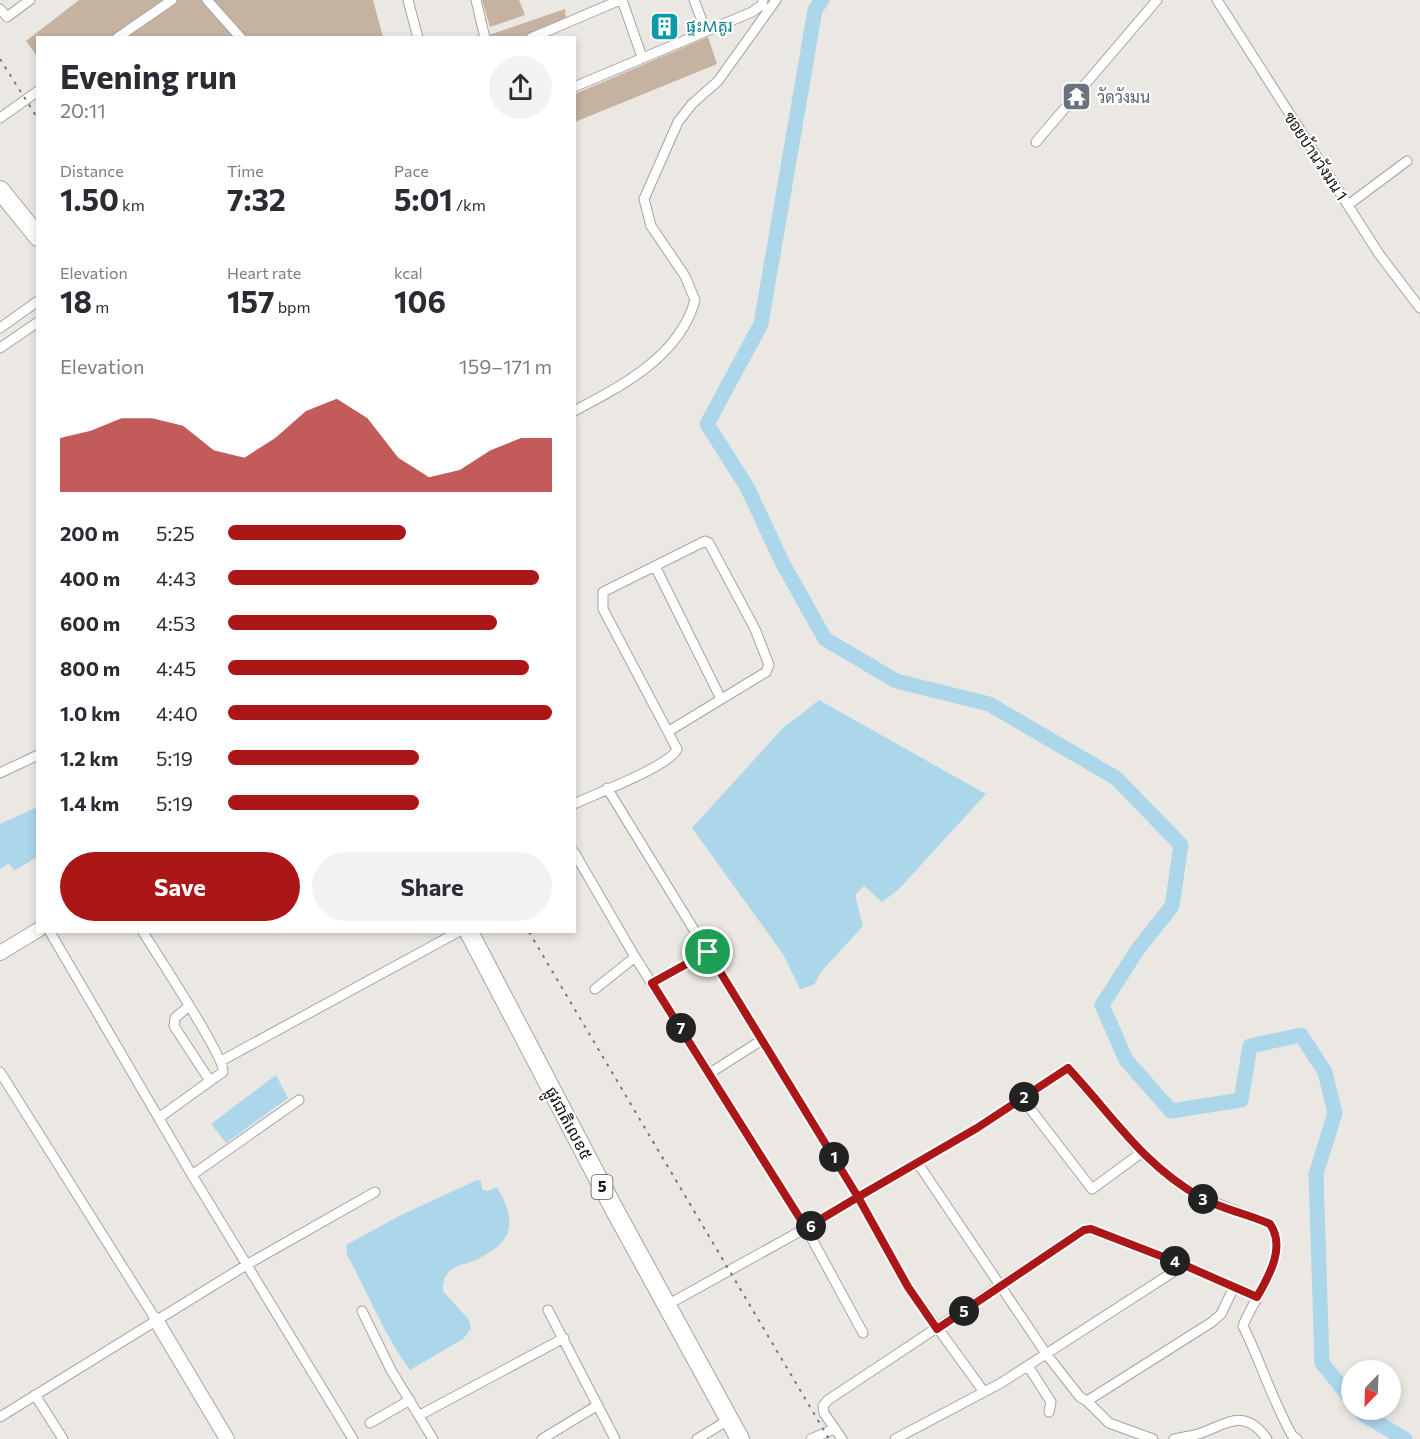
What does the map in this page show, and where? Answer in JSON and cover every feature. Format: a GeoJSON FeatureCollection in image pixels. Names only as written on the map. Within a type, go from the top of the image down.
{"type":"FeatureCollection","features":[{"type":"Feature","properties":{"kind":"highway"},"geometry":{"type":"LineString","coordinates":[[0,190],[36,235]]}},
{"type":"Feature","properties":{"kind":"highway","name":"ផ្លូវជាតិលេខ៥"},"geometry":{"type":"LineString","coordinates":[[470,933],[740,1439]]}},
{"type":"Feature","properties":{"kind":"street"},"geometry":{"type":"LineString","coordinates":[[0,9],[7,17],[30,0]]}},
{"type":"Feature","properties":{"kind":"street"},"geometry":{"type":"LineString","coordinates":[[120,36],[172,0]]}},
{"type":"Feature","properties":{"kind":"street"},"geometry":{"type":"LineString","coordinates":[[207,0],[239,36]]}},
{"type":"Feature","properties":{"kind":"street"},"geometry":{"type":"LineString","coordinates":[[408,0],[417,36]]}},
{"type":"Feature","properties":{"kind":"street"},"geometry":{"type":"LineString","coordinates":[[476,0],[485,36]]}},
{"type":"Feature","properties":{"kind":"street"},"geometry":{"type":"LineString","coordinates":[[536,36],[621,0],[642,57]]}},
{"type":"Feature","properties":{"kind":"street"},"geometry":{"type":"LineString","coordinates":[[694,0],[706,31]]}},
{"type":"Feature","properties":{"kind":"street"},"geometry":{"type":"LineString","coordinates":[[576,86],[752,12],[762,5],[763,0]]}},
{"type":"Feature","properties":{"kind":"street"},"geometry":{"type":"LineString","coordinates":[[576,410],[646,368],[669,347],[687,324],[696,300],[685,276],[651,226],[644,199],[678,122],[692,104],[723,75],[776,0]]}},
{"type":"Feature","properties":{"kind":"street"},"geometry":{"type":"LineString","coordinates":[[1036,142],[1157,0]]}},
{"type":"Feature","properties":{"kind":"street","name":"ซอยบ้านวังมน 1"},"geometry":{"type":"LineString","coordinates":[[1217,0],[1379,254],[1420,308]]}},
{"type":"Feature","properties":{"kind":"street"},"geometry":{"type":"LineString","coordinates":[[0,118],[36,92]]}},
{"type":"Feature","properties":{"kind":"street"},"geometry":{"type":"LineString","coordinates":[[1348,205],[1407,161]]}},
{"type":"Feature","properties":{"kind":"street"},"geometry":{"type":"LineString","coordinates":[[0,328],[36,302]]}},
{"type":"Feature","properties":{"kind":"street"},"geometry":{"type":"LineString","coordinates":[[0,348],[36,323]]}},
{"type":"Feature","properties":{"kind":"street"},"geometry":{"type":"LineString","coordinates":[[576,803],[674,755],[677,749],[602,603],[606,589],[702,542],[709,543],[755,629],[769,665],[766,672],[669,731]]}},
{"type":"Feature","properties":{"kind":"street"},"geometry":{"type":"LineString","coordinates":[[656,566],[721,699]]}},
{"type":"Feature","properties":{"kind":"street"},"geometry":{"type":"LineString","coordinates":[[0,773],[36,756]]}},
{"type":"Feature","properties":{"kind":"street"},"geometry":{"type":"LineString","coordinates":[[607,788],[858,1197],[908,1287],[984,1392]]}},
{"type":"Feature","properties":{"kind":"street"},"geometry":{"type":"LineString","coordinates":[[576,855],[635,957],[806,1228],[863,1333]]}},
{"type":"Feature","properties":{"kind":"street"},"geometry":{"type":"LineString","coordinates":[[0,953],[36,931]]}},
{"type":"Feature","properties":{"kind":"street"},"geometry":{"type":"LineString","coordinates":[[51,933],[192,1175],[353,1439]]}},
{"type":"Feature","properties":{"kind":"street"},"geometry":{"type":"LineString","coordinates":[[144,933],[221,1061],[223,1072],[160,1117]]}},
{"type":"Feature","properties":{"kind":"street"},"geometry":{"type":"LineString","coordinates":[[221,1061],[456,933]]}},
{"type":"Feature","properties":{"kind":"street"},"geometry":{"type":"LineString","coordinates":[[652,983],[708,952]]}},
{"type":"Feature","properties":{"kind":"street"},"geometry":{"type":"LineString","coordinates":[[595,989],[635,957]]}},
{"type":"Feature","properties":{"kind":"street"},"geometry":{"type":"LineString","coordinates":[[189,1006],[175,1018],[174,1026],[210,1081]]}},
{"type":"Feature","properties":{"kind":"street"},"geometry":{"type":"LineString","coordinates":[[710,1073],[762,1040]]}},
{"type":"Feature","properties":{"kind":"street"},"geometry":{"type":"LineString","coordinates":[[667,1305],[806,1228],[1068,1068],[1141,1153],[1203,1198],[1270,1224],[1276,1232],[1276,1255],[1243,1326],[1260,1359],[1273,1399],[1292,1435],[1297,1439]]}},
{"type":"Feature","properties":{"kind":"street"},"geometry":{"type":"LineString","coordinates":[[0,1072],[156,1320],[227,1439]]}},
{"type":"Feature","properties":{"kind":"street"},"geometry":{"type":"LineString","coordinates":[[1022,1098],[1092,1189],[1141,1153]]}},
{"type":"Feature","properties":{"kind":"street"},"geometry":{"type":"LineString","coordinates":[[192,1175],[299,1100]]}},
{"type":"Feature","properties":{"kind":"street"},"geometry":{"type":"LineString","coordinates":[[917,1162],[1047,1355],[1080,1397],[1109,1423],[1153,1439]]}},
{"type":"Feature","properties":{"kind":"street"},"geometry":{"type":"LineString","coordinates":[[0,1417],[248,1264],[375,1192]]}},
{"type":"Feature","properties":{"kind":"street"},"geometry":{"type":"LineString","coordinates":[[842,1439],[824,1413],[822,1406],[828,1400],[1084,1230],[1091,1229],[1184,1265],[1257,1297]]}},
{"type":"Feature","properties":{"kind":"street"},"geometry":{"type":"LineString","coordinates":[[895,1439],[984,1392],[1047,1355],[1184,1265]]}},
{"type":"Feature","properties":{"kind":"street"},"geometry":{"type":"LineString","coordinates":[[1087,1401],[1221,1314],[1234,1287]]}},
{"type":"Feature","properties":{"kind":"street"},"geometry":{"type":"LineString","coordinates":[[548,1310],[615,1439]]}},
{"type":"Feature","properties":{"kind":"street"},"geometry":{"type":"LineString","coordinates":[[362,1311],[391,1370],[434,1439]]}},
{"type":"Feature","properties":{"kind":"street"},"geometry":{"type":"LineString","coordinates":[[420,1415],[564,1338]]}},
{"type":"Feature","properties":{"kind":"street"},"geometry":{"type":"LineString","coordinates":[[1028,1366],[1051,1402],[1049,1412]]}},
{"type":"Feature","properties":{"kind":"street"},"geometry":{"type":"LineString","coordinates":[[35,1395],[63,1439]]}},
{"type":"Feature","properties":{"kind":"street"},"geometry":{"type":"LineString","coordinates":[[370,1422],[411,1400]]}},
{"type":"Feature","properties":{"kind":"street"},"geometry":{"type":"LineString","coordinates":[[542,1439],[598,1405]]}},
{"type":"Feature","properties":{"kind":"street"},"geometry":{"type":"LineString","coordinates":[[697,1439],[730,1419]]}},
{"type":"Feature","properties":{"kind":"street"},"geometry":{"type":"LineString","coordinates":[[1174,1439],[1199,1434],[1235,1419],[1252,1424],[1267,1439]]}},
{"type":"Feature","properties":{"kind":"street"},"geometry":{"type":"LineString","coordinates":[[1119,1428],[1120,1439]]}},
{"type":"Feature","properties":{"kind":"street"},"geometry":{"type":"LineString","coordinates":[[811,1439],[834,1429]]}},
{"type":"Feature","properties":{"kind":"shaded area"},"geometry":{"type":"Polygon","coordinates":[[[79,0],[373,0],[383,36],[36,36],[36,55],[26,41],[79,0]]]}},
{"type":"Feature","properties":{"kind":"shaded area"},"geometry":{"type":"Polygon","coordinates":[[[482,0],[519,0],[525,15],[490,27],[482,0]]]}},
{"type":"Feature","properties":{"kind":"shaded area"},"geometry":{"type":"Polygon","coordinates":[[[565,9],[566,21],[528,36],[489,35],[565,9]]]}},
{"type":"Feature","properties":{"kind":"shaded area"},"geometry":{"type":"Polygon","coordinates":[[[708,37],[717,64],[576,122],[576,94],[708,37]]]}},
{"type":"Feature","properties":{"kind":"water"},"geometry":{"type":"Polygon","coordinates":[[[819,700],[986,794],[898,890],[882,902],[864,886],[855,895],[863,926],[821,972],[814,985],[800,989],[783,954],[692,828],[782,729],[819,700]]]}},
{"type":"Feature","properties":{"kind":"water"},"geometry":{"type":"Polygon","coordinates":[[[36,807],[36,858],[14,871],[9,863],[0,869],[0,824],[36,807]]]}},
{"type":"Feature","properties":{"kind":"water"},"geometry":{"type":"Polygon","coordinates":[[[276,1075],[288,1098],[226,1143],[211,1124],[276,1075]]]}},
{"type":"Feature","properties":{"kind":"water"},"geometry":{"type":"Polygon","coordinates":[[[477,1180],[481,1181],[482,1189],[487,1191],[497,1187],[508,1211],[508,1231],[497,1247],[473,1261],[453,1268],[445,1277],[443,1291],[469,1320],[471,1329],[463,1339],[410,1370],[392,1343],[377,1314],[347,1255],[346,1245],[401,1215],[477,1180]]]}},
{"type":"Feature","properties":{"kind":"waterway"},"geometry":{"type":"LineString","coordinates":[[822,0],[815,10],[761,324],[707,424],[747,487],[782,562],[825,639],[896,681],[989,704],[1116,778],[1181,845],[1172,906],[1138,949],[1102,1005],[1126,1060],[1171,1111],[1241,1100],[1250,1046],[1301,1035],[1325,1072],[1335,1113],[1316,1174],[1322,1363],[1341,1386]]}},
{"type":"Feature","properties":{"kind":"waterway"},"geometry":{"type":"LineString","coordinates":[[1373,1420],[1405,1439]]}},
{"type":"Feature","properties":{"kind":"railway"},"geometry":{"type":"LineString","coordinates":[[0,59],[36,116]]}},
{"type":"Feature","properties":{"kind":"railway"},"geometry":{"type":"LineString","coordinates":[[530,933],[829,1439]]}},
{"type":"Feature","properties":{"kind":"place","name":"ផ្ទះMគូរ"},"geometry":{"type":"Point","coordinates":[665,26]}},
{"type":"Feature","properties":{"kind":"place","name":"วัดวังมน"},"geometry":{"type":"Point","coordinates":[1076,97]}},
{"type":"Feature","properties":{"kind":"route"},"geometry":{"type":"LineString","coordinates":[[708,952],[652,983],[806,1228],[858,1197],[908,1287],[937,1329],[1084,1230],[1091,1229],[1184,1265],[1257,1297],[1268,1279],[1276,1255],[1276,1232],[1270,1224],[1203,1198],[1180,1184],[1141,1153],[1068,1068],[1049,1078],[977,1128],[858,1197],[708,952]]}}]}
